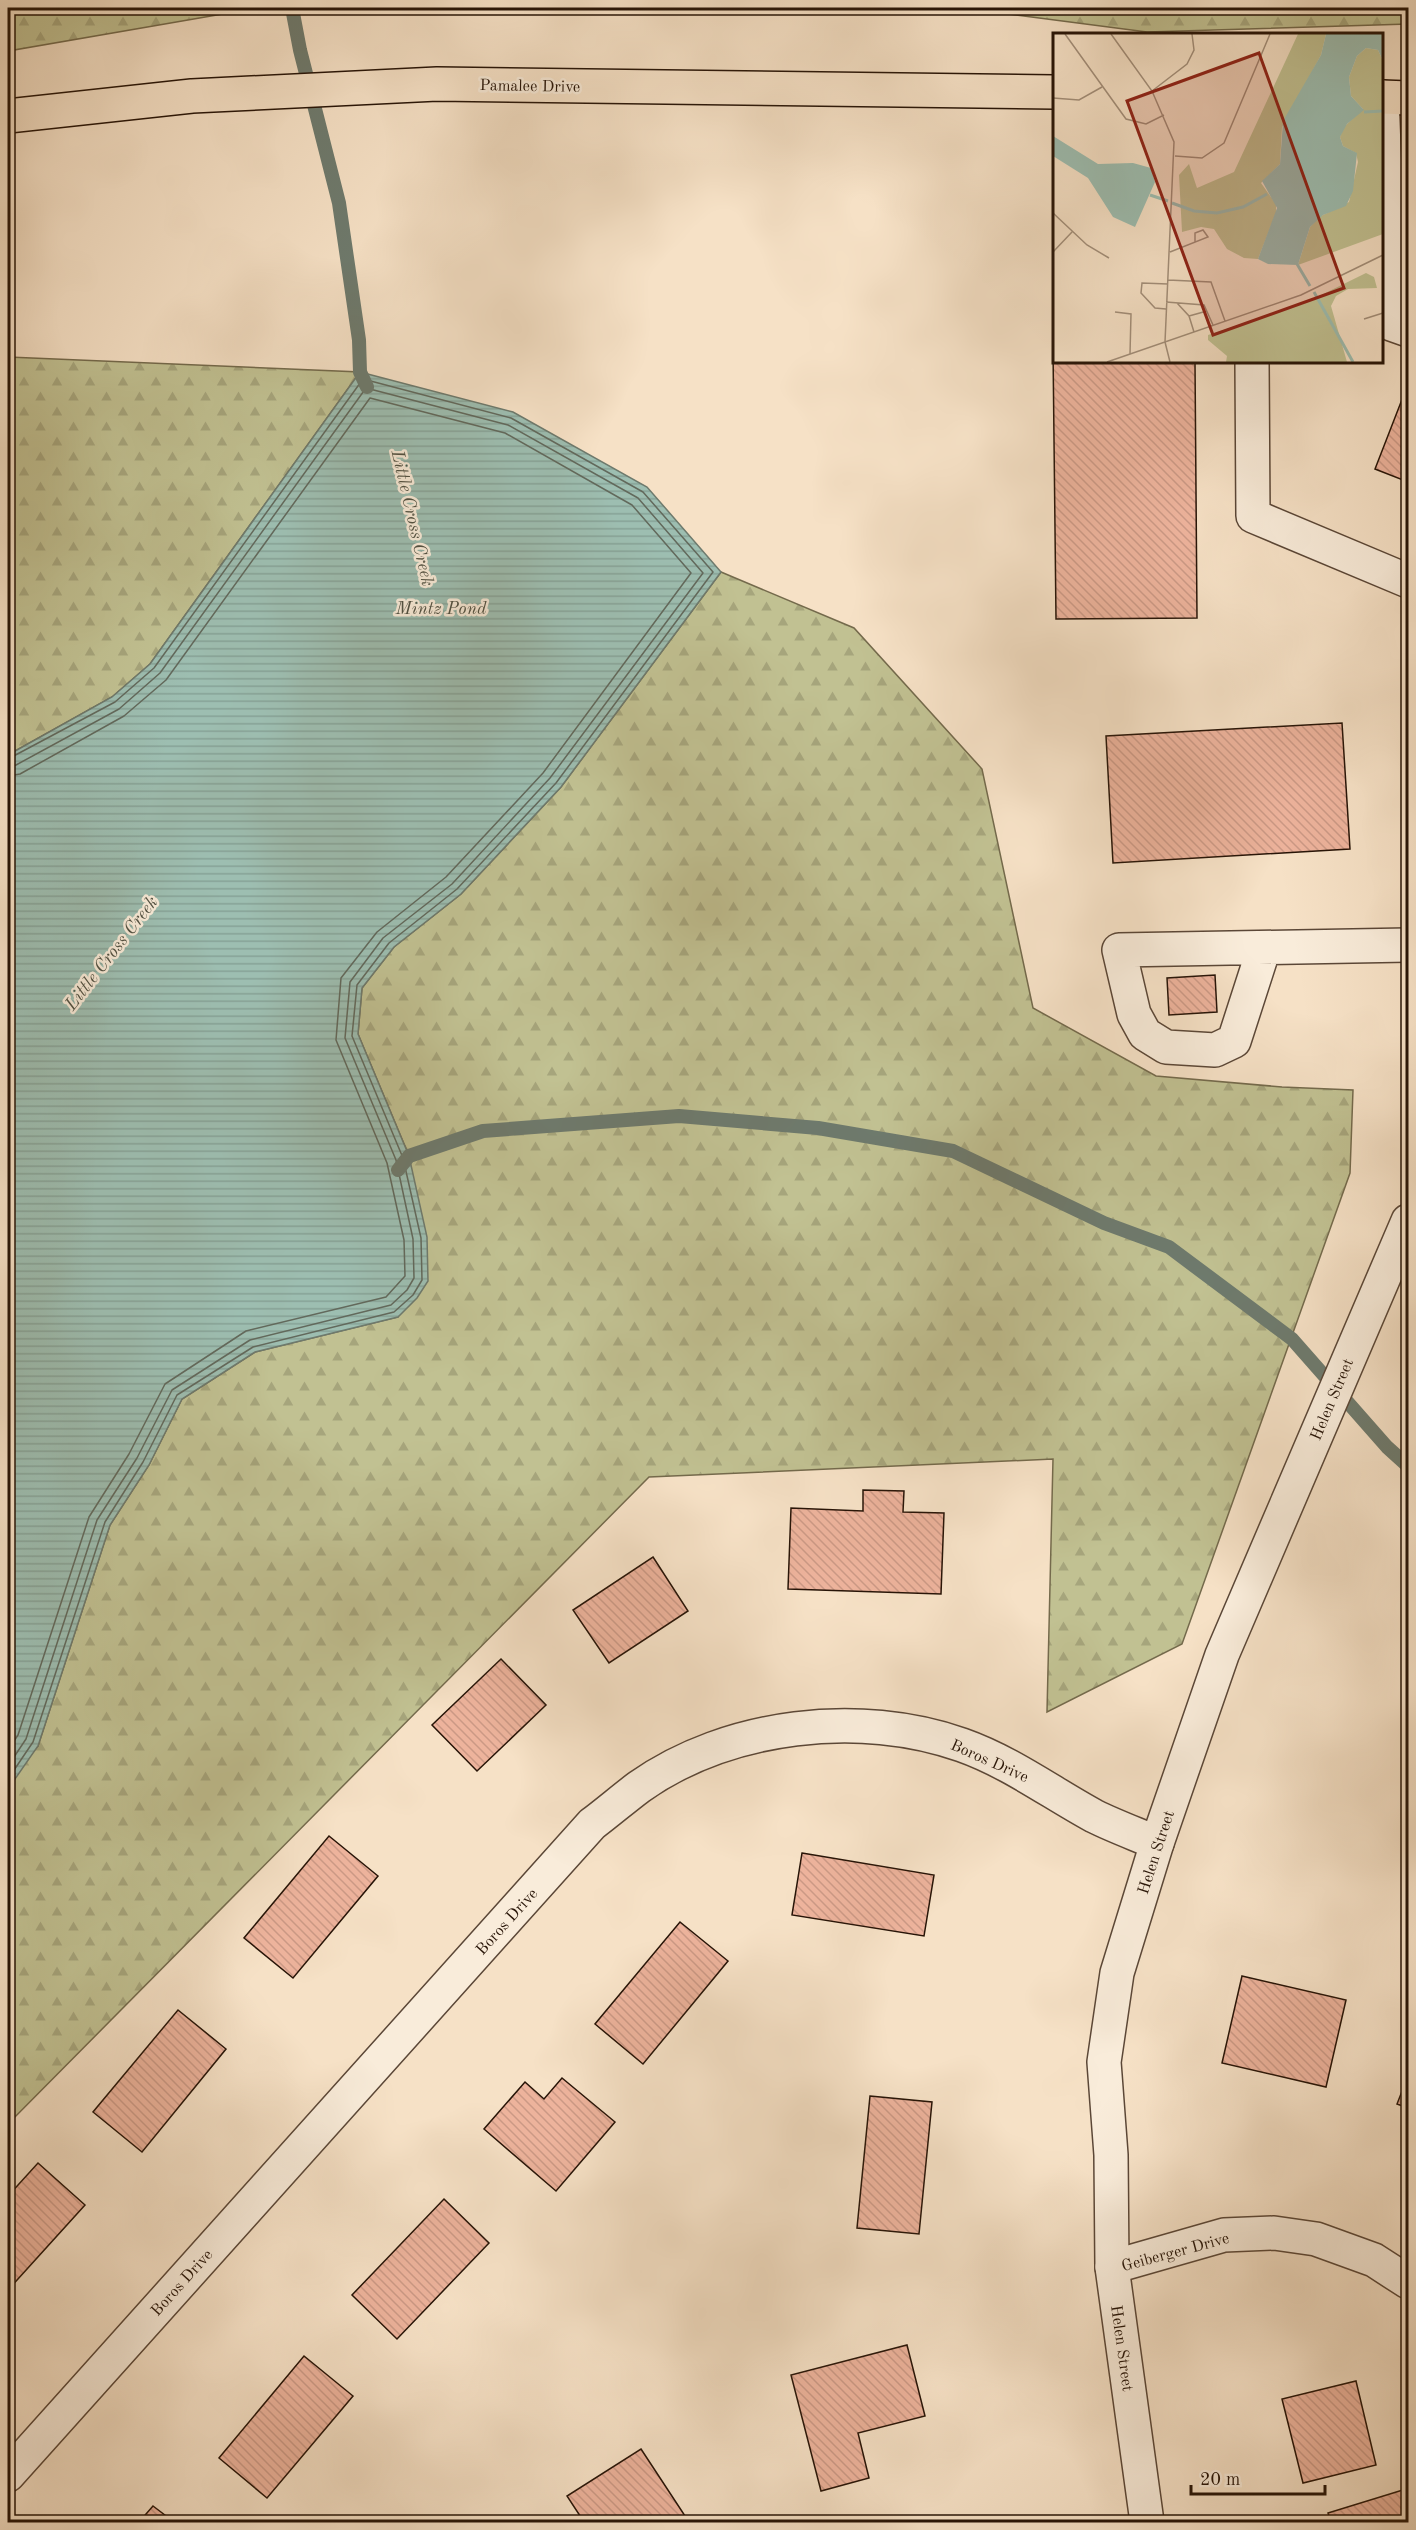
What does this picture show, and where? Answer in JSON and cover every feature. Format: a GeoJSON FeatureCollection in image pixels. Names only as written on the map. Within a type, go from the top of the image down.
{"type":"FeatureCollection","features":[{"type":"Feature","properties":{"kind":"main road","name":"Pamalee Drive"},"geometry":{"type":"LineString","coordinates":[[8,116],[192,96],[437,84],[1053,92]]}},
{"type":"Feature","properties":{"kind":"main road"},"geometry":{"type":"LineString","coordinates":[[1383,97],[1408,98]]}},
{"type":"Feature","properties":{"kind":"street"},"geometry":{"type":"LineString","coordinates":[[1383,106],[1399,256],[1391,324],[1408,330]]}},
{"type":"Feature","properties":{"kind":"street"},"geometry":{"type":"LineString","coordinates":[[1252,363],[1253,516],[1408,581]]}},
{"type":"Feature","properties":{"kind":"street"},"geometry":{"type":"LineString","coordinates":[[1264,948],[1234,1041],[1215,1050],[1166,1047],[1145,1034],[1134,1014],[1119,950],[1408,945]]}},
{"type":"Feature","properties":{"kind":"street","name":"Helen Street"},"geometry":{"type":"LineString","coordinates":[[1147,2523],[1112,2267],[1111,2155],[1104,2062],[1117,1973],[1157,1843],[1222,1655],[1408,1221]]}},
{"type":"Feature","properties":{"kind":"street","name":"Boros Drive"},"geometry":{"type":"LineString","coordinates":[[8,2475],[592,1824],[640,1786],[693,1757],[751,1737],[812,1726],[903,1730],[962,1745],[1018,1770],[1096,1817],[1157,1843]]}},
{"type":"Feature","properties":{"kind":"street","name":"Geiberger Drive"},"geometry":{"type":"LineString","coordinates":[[1112,2267],[1224,2235],[1274,2234],[1316,2239],[1364,2257],[1408,2282]]}},
{"type":"Feature","properties":{"kind":"green space"},"geometry":{"type":"Polygon","coordinates":[[[8,8],[257,8],[8,51],[8,8]]]}},
{"type":"Feature","properties":{"kind":"green space"},"geometry":{"type":"Polygon","coordinates":[[[961,8],[1408,8],[1408,24],[1147,32],[961,8]]]}},
{"type":"Feature","properties":{"kind":"green space"},"geometry":{"type":"Polygon","coordinates":[[[8,357],[360,372],[150,664],[112,697],[8,755],[8,357]]]}},
{"type":"Feature","properties":{"kind":"green space"},"geometry":{"type":"Polygon","coordinates":[[[721,572],[854,628],[982,769],[1033,1008],[1156,1076],[1282,1087],[1353,1090],[1350,1173],[1182,1644],[1047,1712],[1053,1459],[649,1477],[8,2124],[8,1779],[38,1746],[110,1525],[149,1465],[182,1399],[255,1352],[398,1317],[409,1156],[358,1034],[362,988],[394,947],[461,894],[561,787],[721,572]]]}},
{"type":"Feature","properties":{"kind":"water","name":"Mintz Pond"},"geometry":{"type":"Polygon","coordinates":[[[360,372],[513,412],[647,487],[721,572],[561,787],[461,894],[394,947],[362,988],[358,1034],[409,1156],[427,1237],[428,1281],[417,1298],[398,1317],[255,1352],[182,1399],[149,1465],[110,1525],[38,1746],[8,1789],[8,755],[112,697],[150,664],[360,372]]]}},
{"type":"Feature","properties":{"kind":"building"},"geometry":{"type":"Polygon","coordinates":[[[1053,363],[1195,363],[1197,618],[1056,619],[1053,363]]]}},
{"type":"Feature","properties":{"kind":"building"},"geometry":{"type":"Polygon","coordinates":[[[1408,384],[1408,482],[1375,469],[1408,384]]]}},
{"type":"Feature","properties":{"kind":"building"},"geometry":{"type":"Polygon","coordinates":[[[1342,723],[1350,849],[1113,863],[1106,736],[1342,723]]]}},
{"type":"Feature","properties":{"kind":"building"},"geometry":{"type":"Polygon","coordinates":[[[1215,975],[1217,1012],[1169,1015],[1167,978],[1215,975]]]}},
{"type":"Feature","properties":{"kind":"building"},"geometry":{"type":"Polygon","coordinates":[[[863,1490],[904,1491],[903,1512],[944,1513],[941,1594],[788,1589],[791,1508],[863,1511],[863,1490]]]}},
{"type":"Feature","properties":{"kind":"building"},"geometry":{"type":"Polygon","coordinates":[[[653,1557],[688,1611],[609,1663],[573,1610],[653,1557]]]}},
{"type":"Feature","properties":{"kind":"building"},"geometry":{"type":"Polygon","coordinates":[[[501,1659],[546,1705],[477,1771],[432,1725],[501,1659]]]}},
{"type":"Feature","properties":{"kind":"building"},"geometry":{"type":"Polygon","coordinates":[[[329,1836],[378,1876],[293,1978],[244,1938],[329,1836]]]}},
{"type":"Feature","properties":{"kind":"building"},"geometry":{"type":"Polygon","coordinates":[[[802,1853],[934,1875],[924,1936],[792,1915],[802,1853]]]}},
{"type":"Feature","properties":{"kind":"building"},"geometry":{"type":"Polygon","coordinates":[[[680,1922],[728,1961],[643,2064],[595,2024],[680,1922]]]}},
{"type":"Feature","properties":{"kind":"building"},"geometry":{"type":"Polygon","coordinates":[[[1242,1976],[1346,2000],[1326,2087],[1222,2063],[1242,1976]]]}},
{"type":"Feature","properties":{"kind":"building"},"geometry":{"type":"Polygon","coordinates":[[[178,2010],[226,2049],[142,2152],[93,2112],[178,2010]]]}},
{"type":"Feature","properties":{"kind":"building"},"geometry":{"type":"Polygon","coordinates":[[[1408,2076],[1408,2108],[1397,2104],[1408,2076]]]}},
{"type":"Feature","properties":{"kind":"building"},"geometry":{"type":"Polygon","coordinates":[[[562,2078],[615,2122],[556,2191],[484,2129],[525,2082],[544,2099],[562,2078]]]}},
{"type":"Feature","properties":{"kind":"building"},"geometry":{"type":"Polygon","coordinates":[[[870,2096],[932,2102],[919,2234],[857,2228],[870,2096]]]}},
{"type":"Feature","properties":{"kind":"building"},"geometry":{"type":"Polygon","coordinates":[[[38,2163],[85,2205],[8,2290],[8,2196],[38,2163]]]}},
{"type":"Feature","properties":{"kind":"building"},"geometry":{"type":"Polygon","coordinates":[[[444,2199],[489,2243],[397,2339],[352,2295],[444,2199]]]}},
{"type":"Feature","properties":{"kind":"building"},"geometry":{"type":"Polygon","coordinates":[[[907,2345],[925,2416],[858,2433],[869,2478],[821,2491],[791,2375],[907,2345]]]}},
{"type":"Feature","properties":{"kind":"building"},"geometry":{"type":"Polygon","coordinates":[[[304,2356],[353,2396],[267,2498],[219,2458],[304,2356]]]}},
{"type":"Feature","properties":{"kind":"building"},"geometry":{"type":"Polygon","coordinates":[[[1356,2381],[1376,2465],[1303,2483],[1282,2399],[1356,2381]]]}},
{"type":"Feature","properties":{"kind":"building"},"geometry":{"type":"Polygon","coordinates":[[[641,2449],[689,2522],[584,2522],[567,2496],[641,2449]]]}},
{"type":"Feature","properties":{"kind":"building"},"geometry":{"type":"Polygon","coordinates":[[[1406,2489],[1408,2522],[1331,2522],[1328,2513],[1406,2489]]]}},
{"type":"Feature","properties":{"kind":"building"},"geometry":{"type":"Polygon","coordinates":[[[153,2506],[174,2522],[139,2522],[153,2506]]]}},
{"type":"Feature","properties":{"kind":"waterway","name":"Little Cross Creek"},"geometry":{"type":"LineString","coordinates":[[292,8],[300,50],[339,203],[359,340],[360,372],[367,387]]}},
{"type":"Feature","properties":{"kind":"waterway"},"geometry":{"type":"LineString","coordinates":[[398,1170],[409,1156],[483,1131],[679,1116],[818,1128],[953,1151],[1104,1223],[1169,1247],[1292,1339],[1387,1447],[1408,1466]]}}]}
